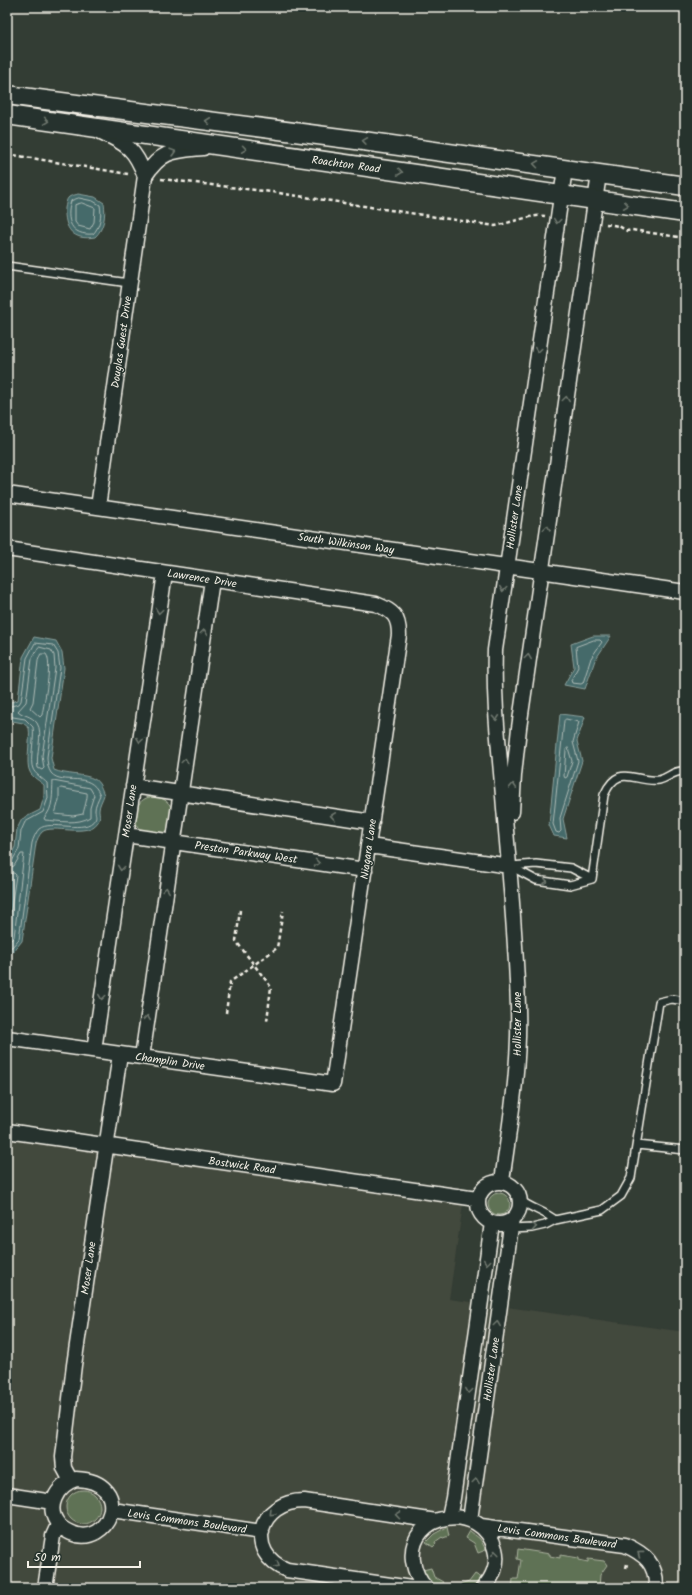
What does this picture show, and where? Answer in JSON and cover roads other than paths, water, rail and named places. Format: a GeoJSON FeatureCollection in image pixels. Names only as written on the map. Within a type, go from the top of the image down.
{"type":"FeatureCollection","features":[{"type":"Feature","properties":{"kind":"street"},"geometry":{"type":"LineString","coordinates":[[7,95],[356,140],[685,186]]}},
{"type":"Feature","properties":{"kind":"street","name":"Roachton Road"},"geometry":{"type":"LineString","coordinates":[[7,115],[685,213]]}},
{"type":"Feature","properties":{"kind":"street"},"geometry":{"type":"LineString","coordinates":[[89,127],[128,146],[151,177]]}},
{"type":"Feature","properties":{"kind":"street","name":"Douglas Guest Drive"},"geometry":{"type":"LineString","coordinates":[[98,507],[129,283],[151,177],[152,165],[161,157],[174,151],[221,146]]}},
{"type":"Feature","properties":{"kind":"street","name":"Hollister Lane"},"geometry":{"type":"LineString","coordinates":[[502,1181],[515,1094],[518,1000],[510,866],[497,726],[494,673],[495,650],[565,169]]}},
{"type":"Feature","properties":{"kind":"street","name":"Hollister Lane"},"geometry":{"type":"LineString","coordinates":[[510,866],[514,775],[519,728],[540,571],[599,174]]}},
{"type":"Feature","properties":{"kind":"street","name":"South Wilkinson Way"},"geometry":{"type":"LineString","coordinates":[[7,494],[685,592]]}},
{"type":"Feature","properties":{"kind":"street","name":"Lawrence Drive"},"geometry":{"type":"LineString","coordinates":[[7,549],[376,604],[386,608],[394,615]]}},
{"type":"Feature","properties":{"kind":"street","name":"Moser Lane"},"geometry":{"type":"LineString","coordinates":[[94,1050],[165,573]]}},
{"type":"Feature","properties":{"kind":"street"},"geometry":{"type":"LineString","coordinates":[[142,1057],[212,580]]}},
{"type":"Feature","properties":{"kind":"street","name":"Niagara Lane"},"geometry":{"type":"LineString","coordinates":[[333,1084],[399,635],[399,623],[394,615]]}},
{"type":"Feature","properties":{"kind":"street"},"geometry":{"type":"LineString","coordinates":[[133,786],[372,822]]}},
{"type":"Feature","properties":{"kind":"street","name":"Preston Parkway West"},"geometry":{"type":"LineString","coordinates":[[126,835],[365,870]]}},
{"type":"Feature","properties":{"kind":"street"},"geometry":{"type":"LineString","coordinates":[[369,846],[510,866]]}},
{"type":"Feature","properties":{"kind":"street","name":"Champlin Drive"},"geometry":{"type":"LineString","coordinates":[[7,1038],[333,1084]]}},
{"type":"Feature","properties":{"kind":"street","name":"Moser Lane"},"geometry":{"type":"LineString","coordinates":[[71,1481],[64,1468],[63,1457],[74,1365],[120,1054]]}},
{"type":"Feature","properties":{"kind":"street","name":"Bostwick Road"},"geometry":{"type":"LineString","coordinates":[[7,1131],[477,1199]]}},
{"type":"Feature","properties":{"kind":"street"},"geometry":{"type":"LineString","coordinates":[[512,1224],[492,1223],[482,1216],[479,1211],[477,1199],[484,1187],[489,1183],[502,1181],[514,1188],[520,1200]]}},
{"type":"Feature","properties":{"kind":"street","name":"Hollister Lane"},"geometry":{"type":"LineString","coordinates":[[475,1523],[512,1224],[520,1207],[520,1200]]}},
{"type":"Feature","properties":{"kind":"street","name":"Hollister Lane"},"geometry":{"type":"LineString","coordinates":[[443,1519],[453,1498],[492,1223]]}},
{"type":"Feature","properties":{"kind":"street","name":"Levis Commons Boulevard"},"geometry":{"type":"LineString","coordinates":[[58,1525],[74,1534],[87,1536],[96,1532],[102,1527],[108,1520],[112,1510],[111,1501],[102,1487],[91,1480],[76,1479],[71,1481]]}},
{"type":"Feature","properties":{"kind":"street"},"geometry":{"type":"LineString","coordinates":[[45,1588],[53,1536],[58,1525],[54,1517],[53,1502],[58,1491],[71,1481]]}},
{"type":"Feature","properties":{"kind":"street"},"geometry":{"type":"LineString","coordinates":[[7,1495],[53,1502]]}},
{"type":"Feature","properties":{"kind":"street","name":"Levis Commons Boulevard"},"geometry":{"type":"LineString","coordinates":[[410,1588],[287,1570],[276,1565],[267,1556],[262,1544],[262,1532],[266,1520],[272,1512],[286,1503],[295,1501],[443,1519],[464,1517],[475,1523],[491,1538],[496,1553],[496,1564],[493,1574],[483,1588]]}},
{"type":"Feature","properties":{"kind":"street","name":"Levis Commons Boulevard"},"geometry":{"type":"LineString","coordinates":[[112,1510],[262,1532]]}},
{"type":"Feature","properties":{"kind":"street"},"geometry":{"type":"LineString","coordinates":[[426,1588],[417,1576],[414,1567],[414,1549],[422,1532],[443,1519]]}},
{"type":"Feature","properties":{"kind":"street","name":"Levis Commons Boulevard"},"geometry":{"type":"LineString","coordinates":[[475,1523],[625,1545],[637,1550],[649,1560],[655,1572],[659,1588]]}},
{"type":"Feature","properties":{"kind":"lane"},"geometry":{"type":"LineString","coordinates":[[7,266],[129,283]]}},
{"type":"Feature","properties":{"kind":"lane"},"geometry":{"type":"LineString","coordinates":[[592,879],[604,795],[609,784],[621,776],[660,780],[678,770],[685,772]]}},
{"type":"Feature","properties":{"kind":"lane"},"geometry":{"type":"LineString","coordinates":[[510,866],[536,864],[571,868],[592,879]]}},
{"type":"Feature","properties":{"kind":"lane"},"geometry":{"type":"LineString","coordinates":[[510,866],[536,880],[570,885],[592,879]]}},
{"type":"Feature","properties":{"kind":"lane"},"geometry":{"type":"LineString","coordinates":[[512,1224],[532,1228],[545,1225],[555,1220],[602,1210],[621,1196],[631,1178],[659,1002],[672,1000],[685,1001]]}},
{"type":"Feature","properties":{"kind":"lane"},"geometry":{"type":"LineString","coordinates":[[637,1144],[685,1150]]}},
{"type":"Feature","properties":{"kind":"lane"},"geometry":{"type":"LineString","coordinates":[[520,1200],[530,1208],[545,1212],[555,1220]]}},
{"type":"Feature","properties":{"kind":"water"},"geometry":{"type":"Polygon","coordinates":[[[78,194],[95,197],[104,203],[104,222],[95,237],[87,238],[76,235],[71,232],[66,222],[65,208],[68,198],[78,194]]]}},
{"type":"Feature","properties":{"kind":"water"},"geometry":{"type":"Polygon","coordinates":[[[593,636],[611,636],[595,660],[585,689],[564,685],[574,667],[571,644],[593,636]]]}},
{"type":"Feature","properties":{"kind":"water"},"geometry":{"type":"Polygon","coordinates":[[[34,637],[56,641],[62,652],[64,668],[51,758],[54,770],[86,776],[96,780],[104,795],[99,808],[99,820],[93,827],[78,830],[53,829],[42,832],[40,835],[36,843],[22,941],[13,952],[7,952],[7,859],[9,859],[15,847],[17,829],[22,819],[40,810],[44,797],[44,785],[32,776],[29,768],[29,728],[23,723],[7,720],[7,703],[18,700],[23,657],[34,637]]]}},
{"type":"Feature","properties":{"kind":"water"},"geometry":{"type":"Polygon","coordinates":[[[560,714],[585,717],[577,741],[582,761],[563,819],[567,838],[554,836],[549,825],[560,714]]]}}]}
